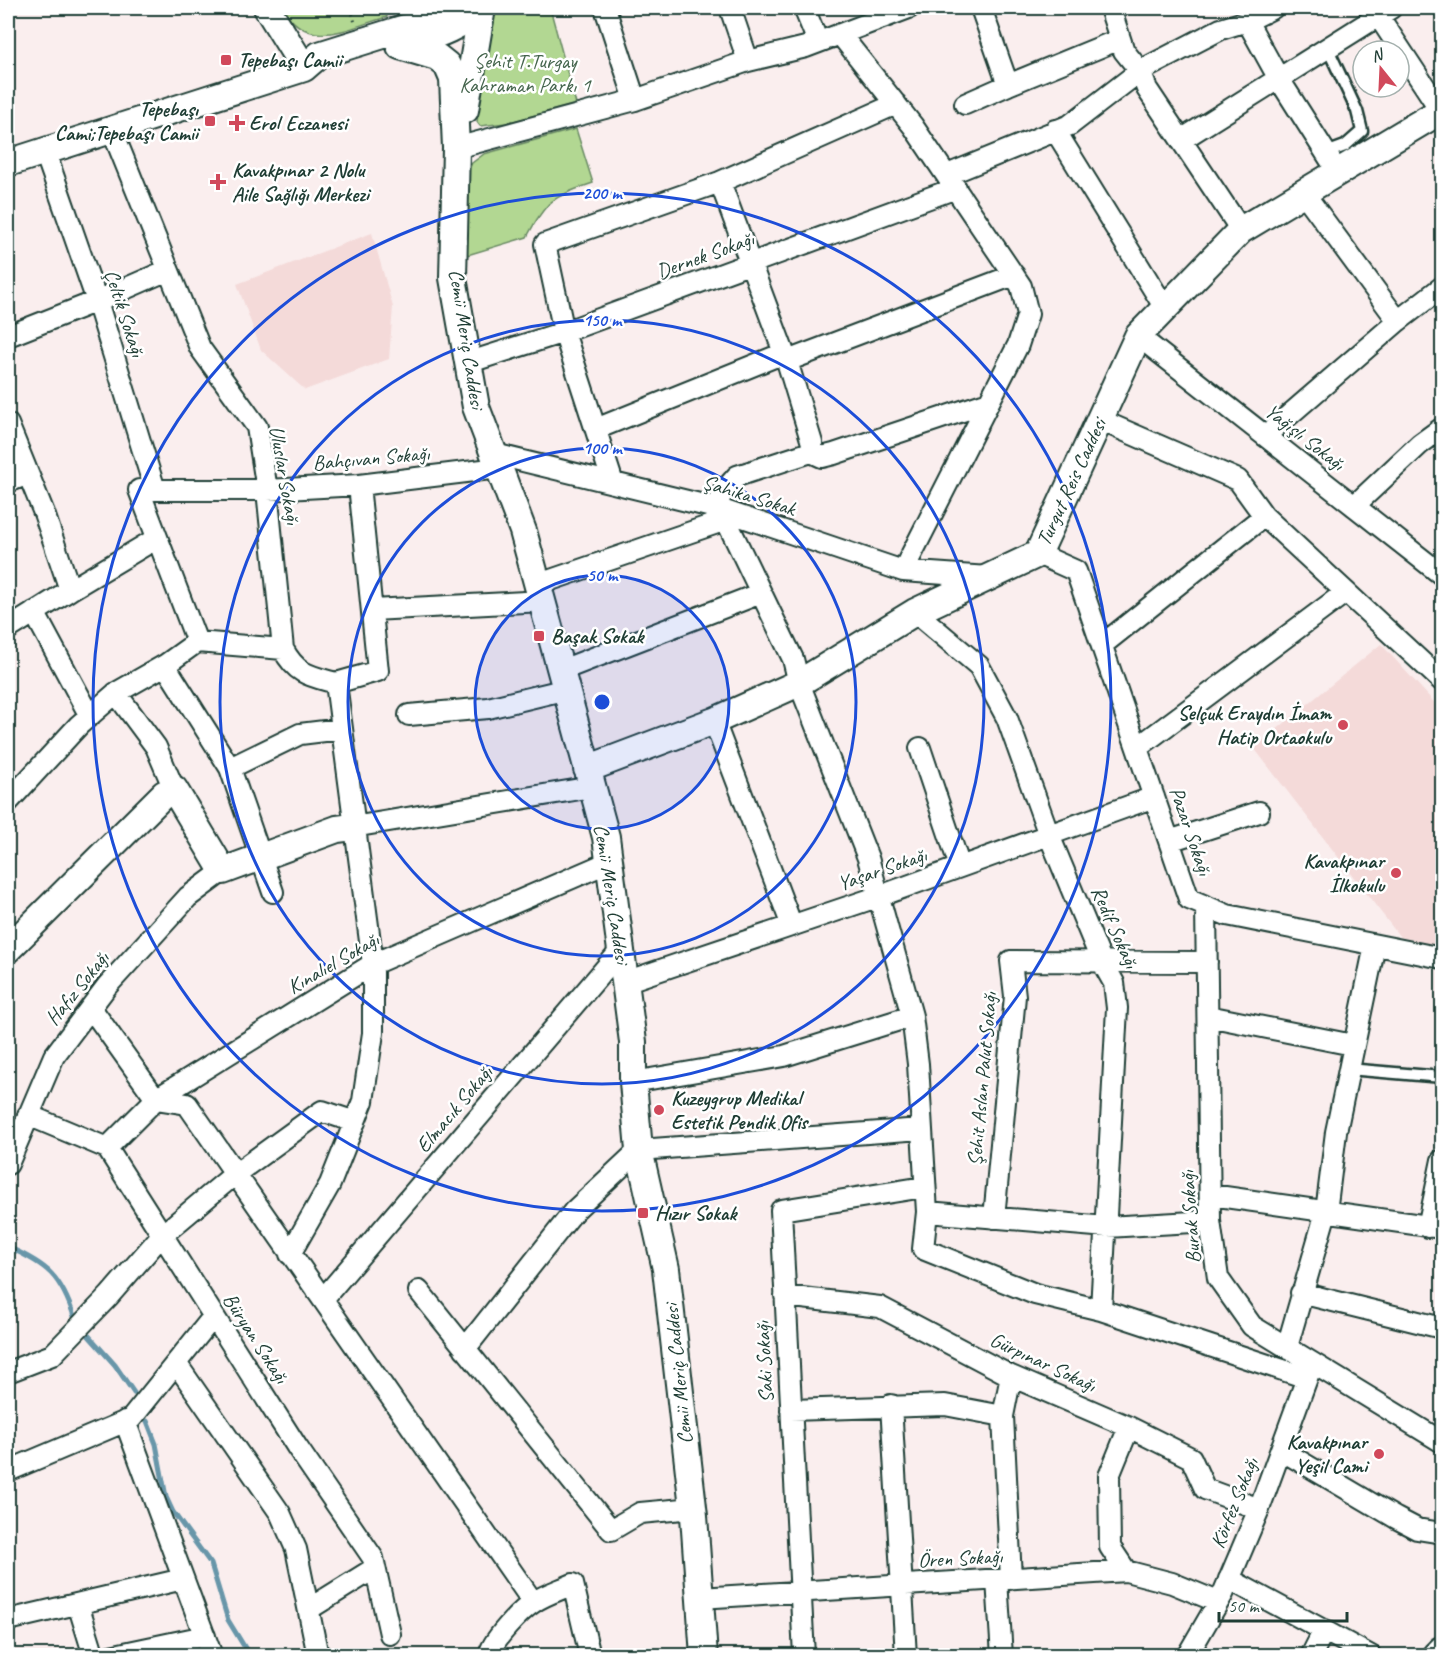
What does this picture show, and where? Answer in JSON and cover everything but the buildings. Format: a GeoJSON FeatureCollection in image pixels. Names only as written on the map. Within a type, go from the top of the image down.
{"type":"FeatureCollection","features":[{"type":"Feature","properties":{"kind":"main road"},"geometry":{"type":"LineString","coordinates":[[1437,1656],[1443,1651]]}},
{"type":"Feature","properties":{"kind":"street"},"geometry":{"type":"LineString","coordinates":[[606,8],[635,100]]}},
{"type":"Feature","properties":{"kind":"street"},"geometry":{"type":"LineString","coordinates":[[730,8],[748,61]]}},
{"type":"Feature","properties":{"kind":"street"},"geometry":{"type":"LineString","coordinates":[[804,8],[818,42]]}},
{"type":"Feature","properties":{"kind":"street"},"geometry":{"type":"LineString","coordinates":[[456,148],[635,100],[748,61],[818,42],[909,8]]}},
{"type":"Feature","properties":{"kind":"street"},"geometry":{"type":"LineString","coordinates":[[981,8],[1008,85]]}},
{"type":"Feature","properties":{"kind":"street"},"geometry":{"type":"LineString","coordinates":[[1110,8],[1124,51],[1140,71],[1148,89],[1242,230]]}},
{"type":"Feature","properties":{"kind":"street","name":"Dernek Sokağı"},"geometry":{"type":"LineString","coordinates":[[470,362],[564,332],[751,264],[951,181],[1070,124],[1140,71],[1221,29],[1247,21],[1273,8]]}},
{"type":"Feature","properties":{"kind":"street"},"geometry":{"type":"LineString","coordinates":[[268,9],[304,68]]}},
{"type":"Feature","properties":{"kind":"street"},"geometry":{"type":"LineString","coordinates":[[1181,140],[1385,12],[1442,111]]}},
{"type":"Feature","properties":{"kind":"street"},"geometry":{"type":"LineString","coordinates":[[456,148],[471,75],[460,17]]}},
{"type":"Feature","properties":{"kind":"street"},"geometry":{"type":"LineString","coordinates":[[304,68],[323,70],[400,46],[460,17]]}},
{"type":"Feature","properties":{"kind":"street"},"geometry":{"type":"LineString","coordinates":[[8,160],[45,152],[304,68],[319,55],[460,17]]}},
{"type":"Feature","properties":{"kind":"street"},"geometry":{"type":"LineString","coordinates":[[454,108],[460,17]]}},
{"type":"Feature","properties":{"kind":"street"},"geometry":{"type":"LineString","coordinates":[[1247,21],[1279,79],[1332,163]]}},
{"type":"Feature","properties":{"kind":"street"},"geometry":{"type":"LineString","coordinates":[[840,34],[896,104],[1014,274],[1021,286],[1028,314],[1018,345],[903,571]]}},
{"type":"Feature","properties":{"kind":"street"},"geometry":{"type":"LineString","coordinates":[[965,104],[1120,39]]}},
{"type":"Feature","properties":{"kind":"street"},"geometry":{"type":"LineString","coordinates":[[400,46],[423,51],[444,61],[453,79],[456,148]]}},
{"type":"Feature","properties":{"kind":"street"},"geometry":{"type":"LineString","coordinates":[[613,483],[564,332],[545,244],[720,182],[896,104]]}},
{"type":"Feature","properties":{"kind":"street","name":"Turgut Reis Caddesi"},"geometry":{"type":"LineString","coordinates":[[590,778],[799,683],[915,612],[1038,554],[1138,336],[1242,230],[1303,192],[1332,163],[1442,111]]}},
{"type":"Feature","properties":{"kind":"street","name":"Uluslar Sokağı"},"geometry":{"type":"LineString","coordinates":[[112,130],[200,348],[257,427],[267,490],[283,649]]}},
{"type":"Feature","properties":{"kind":"street"},"geometry":{"type":"LineString","coordinates":[[1055,130],[1165,308]]}},
{"type":"Feature","properties":{"kind":"street","name":"Cemii Meriç Caddesi"},"geometry":{"type":"LineString","coordinates":[[456,148],[453,278],[470,362],[476,407],[523,531],[542,592],[609,862],[633,1042],[633,1082],[639,1150],[666,1269],[694,1508],[704,1656]]}},
{"type":"Feature","properties":{"kind":"street","name":"Çeltik Sokağı"},"geometry":{"type":"LineString","coordinates":[[45,152],[97,302],[158,538],[198,642]]}},
{"type":"Feature","properties":{"kind":"street"},"geometry":{"type":"LineString","coordinates":[[720,182],[786,357],[812,443],[812,452]]}},
{"type":"Feature","properties":{"kind":"street"},"geometry":{"type":"LineString","coordinates":[[1303,192],[1398,321]]}},
{"type":"Feature","properties":{"kind":"street"},"geometry":{"type":"LineString","coordinates":[[8,336],[97,302],[168,270]]}},
{"type":"Feature","properties":{"kind":"street"},"geometry":{"type":"LineString","coordinates":[[596,429],[1014,274]]}},
{"type":"Feature","properties":{"kind":"street"},"geometry":{"type":"LineString","coordinates":[[1265,436],[1398,321],[1443,287]]}},
{"type":"Feature","properties":{"kind":"street","name":"Yağışlı Sokağı"},"geometry":{"type":"LineString","coordinates":[[1138,336],[1443,575]]}},
{"type":"Feature","properties":{"kind":"street"},"geometry":{"type":"LineString","coordinates":[[989,402],[834,454],[822,457],[812,452],[737,476],[722,493],[721,514],[793,659],[799,683],[868,858],[912,1016],[918,1064],[927,1212],[923,1249],[1035,1294],[1101,1310],[1310,1370]]}},
{"type":"Feature","properties":{"kind":"street"},"geometry":{"type":"LineString","coordinates":[[1100,420],[1238,480],[1264,516],[1443,681]]}},
{"type":"Feature","properties":{"kind":"street"},"geometry":{"type":"LineString","coordinates":[[8,424],[70,590]]}},
{"type":"Feature","properties":{"kind":"street"},"geometry":{"type":"LineString","coordinates":[[1354,506],[1420,444],[1443,428]]}},
{"type":"Feature","properties":{"kind":"street","name":"Bahçıvan Sokağı"},"geometry":{"type":"LineString","coordinates":[[147,490],[267,490],[359,485],[497,461]]}},
{"type":"Feature","properties":{"kind":"street","name":"Şahika Sokak"},"geometry":{"type":"LineString","coordinates":[[497,461],[613,483],[903,571],[989,577]]}},
{"type":"Feature","properties":{"kind":"street"},"geometry":{"type":"LineString","coordinates":[[8,482],[28,474]]}},
{"type":"Feature","properties":{"kind":"street"},"geometry":{"type":"LineString","coordinates":[[8,802],[90,716],[116,693],[165,665],[198,642],[283,649],[292,665],[306,675],[336,683],[378,672],[359,485]]}},
{"type":"Feature","properties":{"kind":"street"},"geometry":{"type":"LineString","coordinates":[[372,610],[542,592],[721,514]]}},
{"type":"Feature","properties":{"kind":"street"},"geometry":{"type":"LineString","coordinates":[[1102,645],[1264,516]]}},
{"type":"Feature","properties":{"kind":"street"},"geometry":{"type":"LineString","coordinates":[[8,629],[158,538]]}},
{"type":"Feature","properties":{"kind":"street","name":"Pazar Sokağı"},"geometry":{"type":"LineString","coordinates":[[1038,554],[1076,571],[1189,898],[1227,915],[1443,958]]}},
{"type":"Feature","properties":{"kind":"street"},"geometry":{"type":"LineString","coordinates":[[409,715],[488,708],[565,680],[761,592]]}},
{"type":"Feature","properties":{"kind":"street"},"geometry":{"type":"LineString","coordinates":[[1137,748],[1346,592]]}},
{"type":"Feature","properties":{"kind":"street"},"geometry":{"type":"LineString","coordinates":[[34,612],[90,716]]}},
{"type":"Feature","properties":{"kind":"street","name":"Redif Sokağı"},"geometry":{"type":"LineString","coordinates":[[915,612],[979,666],[1007,718],[1049,835],[1101,960],[1114,983],[1117,1008],[1101,1310]]}},
{"type":"Feature","properties":{"kind":"street"},"geometry":{"type":"LineString","coordinates":[[165,665],[230,768],[273,892]]}},
{"type":"Feature","properties":{"kind":"street"},"geometry":{"type":"LineString","coordinates":[[290,1254],[330,1184],[363,1101],[374,1033],[373,964],[353,826],[336,683]]}},
{"type":"Feature","properties":{"kind":"street"},"geometry":{"type":"LineString","coordinates":[[116,693],[156,747],[174,789],[223,871],[337,829],[590,778]]}},
{"type":"Feature","properties":{"kind":"street"},"geometry":{"type":"LineString","coordinates":[[714,721],[792,926]]}},
{"type":"Feature","properties":{"kind":"street"},"geometry":{"type":"LineString","coordinates":[[230,768],[300,734],[341,729]]}},
{"type":"Feature","properties":{"kind":"street"},"geometry":{"type":"LineString","coordinates":[[920,748],[960,867]]}},
{"type":"Feature","properties":{"kind":"street"},"geometry":{"type":"LineString","coordinates":[[8,949],[164,794],[174,789]]}},
{"type":"Feature","properties":{"kind":"street","name":"Yaşar Sokağı"},"geometry":{"type":"LineString","coordinates":[[625,982],[877,897],[1154,797]]}},
{"type":"Feature","properties":{"kind":"street"},"geometry":{"type":"LineString","coordinates":[[1169,841],[1258,812]]}},
{"type":"Feature","properties":{"kind":"street","name":"Kınalıel Sokağı"},"geometry":{"type":"LineString","coordinates":[[106,1148],[156,1099],[373,964],[609,862]]}},
{"type":"Feature","properties":{"kind":"street","name":"Hafız Sokağı"},"geometry":{"type":"LineString","coordinates":[[8,1164],[54,1056],[91,1008],[188,897],[223,871]]}},
{"type":"Feature","properties":{"kind":"street","name":"Burak Sokağı"},"geometry":{"type":"LineString","coordinates":[[1206,906],[1210,1221],[1218,1278],[1252,1326],[1287,1347],[1310,1370],[1440,1434]]}},
{"type":"Feature","properties":{"kind":"street"},"geometry":{"type":"LineString","coordinates":[[1287,1347],[1326,1212],[1336,1132],[1375,945]]}},
{"type":"Feature","properties":{"kind":"street","name":"Elmacık Sokağı"},"geometry":{"type":"LineString","coordinates":[[323,1299],[621,950]]}},
{"type":"Feature","properties":{"kind":"street","name":"Şehit Aslan Palut Sokağı"},"geometry":{"type":"LineString","coordinates":[[994,1218],[1015,996],[1011,962],[1101,960],[1207,962]]}},
{"type":"Feature","properties":{"kind":"street"},"geometry":{"type":"LineString","coordinates":[[91,1008],[156,1099],[187,1104],[533,1602]]}},
{"type":"Feature","properties":{"kind":"street"},"geometry":{"type":"LineString","coordinates":[[633,1082],[784,1056],[912,1016]]}},
{"type":"Feature","properties":{"kind":"street"},"geometry":{"type":"LineString","coordinates":[[1208,1016],[1353,1045]]}},
{"type":"Feature","properties":{"kind":"street"},"geometry":{"type":"LineString","coordinates":[[8,1372],[52,1355],[109,1296],[161,1236],[235,1174],[322,1111],[355,1122]]}},
{"type":"Feature","properties":{"kind":"street"},"geometry":{"type":"LineString","coordinates":[[28,1115],[106,1148]]}},
{"type":"Feature","properties":{"kind":"street"},"geometry":{"type":"LineString","coordinates":[[465,1349],[574,1211],[639,1150],[921,1130]]}},
{"type":"Feature","properties":{"kind":"street","name":"Büryan Sokağı"},"geometry":{"type":"LineString","coordinates":[[106,1148],[213,1317],[373,1558],[390,1634]]}},
{"type":"Feature","properties":{"kind":"street"},"geometry":{"type":"LineString","coordinates":[[1211,1195],[1435,1228],[1443,1160]]}},
{"type":"Feature","properties":{"kind":"street","name":"Saki Sokağı"},"geometry":{"type":"LineString","coordinates":[[804,1656],[781,1210],[924,1187]]}},
{"type":"Feature","properties":{"kind":"street"},"geometry":{"type":"LineString","coordinates":[[927,1212],[1107,1227],[1210,1221]]}},
{"type":"Feature","properties":{"kind":"street"},"geometry":{"type":"LineString","coordinates":[[419,1291],[611,1530],[640,1513],[694,1508]]}},
{"type":"Feature","properties":{"kind":"street"},"geometry":{"type":"LineString","coordinates":[[1301,1293],[1443,1328]]}},
{"type":"Feature","properties":{"kind":"street","name":"Gürpınar Sokağı"},"geometry":{"type":"LineString","coordinates":[[785,1296],[880,1306],[1011,1376],[1129,1427],[1191,1458],[1205,1490],[1259,1509]]}},
{"type":"Feature","properties":{"kind":"street"},"geometry":{"type":"LineString","coordinates":[[8,1471],[131,1419],[213,1317]]}},
{"type":"Feature","properties":{"kind":"street"},"geometry":{"type":"LineString","coordinates":[[176,1363],[280,1513],[296,1549],[321,1656]]}},
{"type":"Feature","properties":{"kind":"street","name":"Körfez Sokağı"},"geometry":{"type":"LineString","coordinates":[[1187,1656],[1229,1579],[1259,1509],[1310,1370]]}},
{"type":"Feature","properties":{"kind":"street"},"geometry":{"type":"LineString","coordinates":[[1002,1656],[1003,1416],[1011,1376]]}},
{"type":"Feature","properties":{"kind":"street"},"geometry":{"type":"LineString","coordinates":[[891,1405],[906,1656]]}},
{"type":"Feature","properties":{"kind":"street"},"geometry":{"type":"LineString","coordinates":[[791,1410],[945,1405],[1003,1416]]}},
{"type":"Feature","properties":{"kind":"street"},"geometry":{"type":"LineString","coordinates":[[125,1421],[212,1656]]}},
{"type":"Feature","properties":{"kind":"street"},"geometry":{"type":"LineString","coordinates":[[1126,1571],[1110,1547],[1109,1476],[1129,1427]]}},
{"type":"Feature","properties":{"kind":"street"},"geometry":{"type":"LineString","coordinates":[[1281,1450],[1417,1529],[1443,1533]]}},
{"type":"Feature","properties":{"kind":"street"},"geometry":{"type":"LineString","coordinates":[[309,1609],[375,1568]]}},
{"type":"Feature","properties":{"kind":"street","name":"Ören Sokağı"},"geometry":{"type":"LineString","coordinates":[[700,1598],[1126,1571],[1172,1583],[1218,1602]]}},
{"type":"Feature","properties":{"kind":"street"},"geometry":{"type":"LineString","coordinates":[[8,1620],[183,1579]]}},
{"type":"Feature","properties":{"kind":"street"},"geometry":{"type":"LineString","coordinates":[[1229,1579],[1371,1656]]}},
{"type":"Feature","properties":{"kind":"street"},"geometry":{"type":"LineString","coordinates":[[489,1656],[490,1649],[509,1625],[533,1602],[573,1584],[590,1656]]}},
{"type":"Feature","properties":{"kind":"street"},"geometry":{"type":"LineString","coordinates":[[78,1604],[94,1656]]}},
{"type":"Feature","properties":{"kind":"street"},"geometry":{"type":"LineString","coordinates":[[1311,1656],[1324,1630]]}},
{"type":"Feature","properties":{"kind":"street"},"geometry":{"type":"LineString","coordinates":[[110,1656],[206,1636]]}},
{"type":"Feature","properties":{"kind":"lane"},"geometry":{"type":"LineString","coordinates":[[1328,49],[1357,111],[1362,131],[1345,146],[1332,163]]}},
{"type":"Feature","properties":{"kind":"lane"},"geometry":{"type":"LineString","coordinates":[[1348,1069],[1443,1077]]}},
{"type":"Feature","properties":{"kind":"shaded area"},"geometry":{"type":"Polygon","coordinates":[[[372,233],[393,307],[389,359],[305,390],[261,350],[237,284],[372,233]]]}},
{"type":"Feature","properties":{"kind":"shaded area","name":"Kavakpınar İlkokulu"},"geometry":{"type":"Polygon","coordinates":[[[1381,644],[1442,711],[1442,947],[1400,937],[1254,748],[1381,644]]]}},
{"type":"Feature","properties":{"kind":"green space"},"geometry":{"type":"Polygon","coordinates":[[[282,8],[385,8],[387,17],[343,31],[317,33],[304,30],[282,8]]]}},
{"type":"Feature","properties":{"kind":"green space","name":"Şehit T.Turgay Kahraman Parkı 1"},"geometry":{"type":"Polygon","coordinates":[[[491,8],[550,8],[576,104],[506,123],[480,126],[477,122],[491,8]]]}},
{"type":"Feature","properties":{"kind":"green space"},"geometry":{"type":"Polygon","coordinates":[[[576,129],[593,183],[560,196],[546,206],[527,237],[464,256],[466,175],[472,163],[484,154],[576,129]]]}},
{"type":"Feature","properties":{"kind":"waterway"},"geometry":{"type":"LineString","coordinates":[[8,1247],[43,1266],[51,1274],[64,1292],[75,1319]]}},
{"type":"Feature","properties":{"kind":"waterway"},"geometry":{"type":"LineString","coordinates":[[89,1336],[115,1365],[134,1393]]}},
{"type":"Feature","properties":{"kind":"waterway"},"geometry":{"type":"LineString","coordinates":[[147,1421],[156,1444],[166,1497],[173,1512],[211,1564],[228,1620],[250,1656]]}},
{"type":"Feature","properties":{"kind":"place","name":"Tepebaşı Camii"},"geometry":{"type":"Point","coordinates":[226,60]}},
{"type":"Feature","properties":{"kind":"place","name":"Tepebaşı Cami;Tepebaşı Camii"},"geometry":{"type":"Point","coordinates":[210,121]}},
{"type":"Feature","properties":{"kind":"place","name":"Erol Eczanesi"},"geometry":{"type":"Point","coordinates":[237,123]}},
{"type":"Feature","properties":{"kind":"place","name":"Kavakpınar 2 Nolu Aile Sağlığı Merkezi"},"geometry":{"type":"Point","coordinates":[218,182]}},
{"type":"Feature","properties":{"kind":"place","name":"Başak Sokak"},"geometry":{"type":"Point","coordinates":[539,636]}},
{"type":"Feature","properties":{"kind":"place","name":"Selçuk Eraydın İmam Hatip Ortaokulu"},"geometry":{"type":"Point","coordinates":[1343,725]}},
{"type":"Feature","properties":{"kind":"place","name":"Kavakpınar İlkokulu"},"geometry":{"type":"Point","coordinates":[1396,873]}},
{"type":"Feature","properties":{"kind":"place","name":"Kuzeygrup Medikal Estetik Pendik Ofis"},"geometry":{"type":"Point","coordinates":[659,1110]}},
{"type":"Feature","properties":{"kind":"place","name":"Hızır Sokak"},"geometry":{"type":"Point","coordinates":[643,1213]}},
{"type":"Feature","properties":{"kind":"place","name":"Kavakpınar Yeşil Cami"},"geometry":{"type":"Point","coordinates":[1379,1454]}}]}
